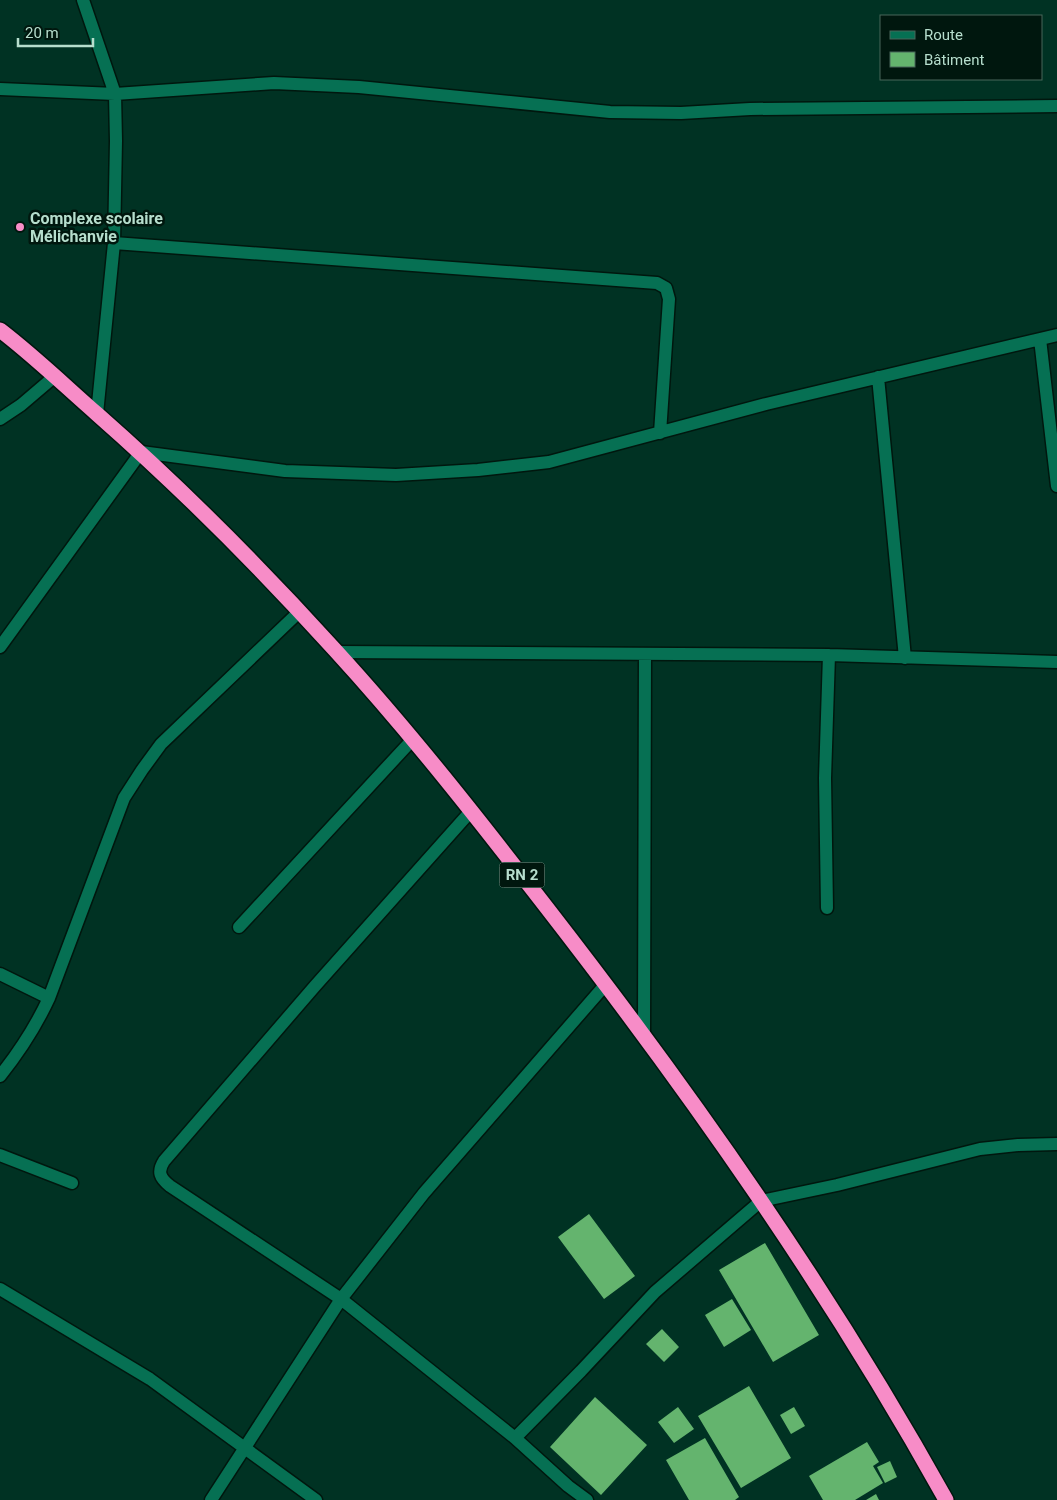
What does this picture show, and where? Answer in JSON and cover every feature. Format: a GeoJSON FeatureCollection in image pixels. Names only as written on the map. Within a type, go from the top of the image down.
{"type":"FeatureCollection","features":[{"type":"Feature","properties":{"kind":"highway","name":"RN 2"},"geometry":{"type":"LineString","coordinates":[[0,330],[141,452],[233,542],[337,652],[413,739],[644,1034],[761,1201],[835,1312],[887,1396],[946,1500]]}},
{"type":"Feature","properties":{"kind":"street"},"geometry":{"type":"LineString","coordinates":[[83,0],[115,94],[114,243],[97,414]]}},
{"type":"Feature","properties":{"kind":"street"},"geometry":{"type":"LineString","coordinates":[[0,89],[115,94],[274,83],[359,87],[610,112],[681,113],[750,110],[1057,106]]}},
{"type":"Feature","properties":{"kind":"street"},"geometry":{"type":"LineString","coordinates":[[114,243],[657,283],[666,288],[669,299],[660,433]]}},
{"type":"Feature","properties":{"kind":"street"},"geometry":{"type":"LineString","coordinates":[[0,647],[141,452],[285,470],[396,475],[478,470],[549,462],[766,404],[1057,335]]}},
{"type":"Feature","properties":{"kind":"street"},"geometry":{"type":"LineString","coordinates":[[1040,339],[1057,486]]}},
{"type":"Feature","properties":{"kind":"street"},"geometry":{"type":"LineString","coordinates":[[0,419],[21,405],[55,376]]}},
{"type":"Feature","properties":{"kind":"street"},"geometry":{"type":"LineString","coordinates":[[878,377],[905,658]]}},
{"type":"Feature","properties":{"kind":"street"},"geometry":{"type":"LineString","coordinates":[[0,1076],[15,1058],[36,1024],[49,998],[124,798],[142,770],[162,744],[300,612]]}},
{"type":"Feature","properties":{"kind":"street"},"geometry":{"type":"LineString","coordinates":[[337,652],[828,655],[1057,662]]}},
{"type":"Feature","properties":{"kind":"street"},"geometry":{"type":"LineString","coordinates":[[644,1034],[646,654]]}},
{"type":"Feature","properties":{"kind":"street"},"geometry":{"type":"LineString","coordinates":[[827,908],[825,778],[828,655]]}},
{"type":"Feature","properties":{"kind":"street"},"geometry":{"type":"LineString","coordinates":[[238,927],[413,739]]}},
{"type":"Feature","properties":{"kind":"street"},"geometry":{"type":"LineString","coordinates":[[471,811],[226,1088],[160,1168],[159,1174],[170,1186],[341,1300],[515,1438],[568,1486],[587,1500]]}},
{"type":"Feature","properties":{"kind":"street"},"geometry":{"type":"LineString","coordinates":[[0,974],[49,998]]}},
{"type":"Feature","properties":{"kind":"street"},"geometry":{"type":"LineString","coordinates":[[211,1500],[341,1300],[424,1193],[606,984]]}},
{"type":"Feature","properties":{"kind":"street"},"geometry":{"type":"LineString","coordinates":[[515,1438],[655,1292],[761,1201],[836,1185],[980,1149],[1018,1145],[1057,1144]]}},
{"type":"Feature","properties":{"kind":"street"},"geometry":{"type":"LineString","coordinates":[[0,1155],[72,1183]]}},
{"type":"Feature","properties":{"kind":"street"},"geometry":{"type":"LineString","coordinates":[[0,1289],[150,1379],[316,1500]]}},
{"type":"Feature","properties":{"kind":"building"},"geometry":{"type":"Polygon","coordinates":[[[589,1214],[635,1276],[604,1299],[558,1237],[589,1214]]]}},
{"type":"Feature","properties":{"kind":"building"},"geometry":{"type":"Polygon","coordinates":[[[765,1243],[819,1335],[773,1362],[719,1270],[765,1243]]]}},
{"type":"Feature","properties":{"kind":"building"},"geometry":{"type":"Polygon","coordinates":[[[732,1299],[751,1330],[724,1347],[705,1315],[732,1299]]]}},
{"type":"Feature","properties":{"kind":"building"},"geometry":{"type":"Polygon","coordinates":[[[662,1329],[679,1347],[664,1362],[646,1344],[662,1329]]]}},
{"type":"Feature","properties":{"kind":"building"},"geometry":{"type":"Polygon","coordinates":[[[749,1386],[791,1458],[741,1488],[698,1416],[749,1386]]]}},
{"type":"Feature","properties":{"kind":"building"},"geometry":{"type":"Polygon","coordinates":[[[595,1397],[647,1445],[601,1495],[550,1447],[595,1397]]]}},
{"type":"Feature","properties":{"kind":"building"},"geometry":{"type":"Polygon","coordinates":[[[678,1407],[694,1429],[674,1443],[658,1422],[678,1407]]]}},
{"type":"Feature","properties":{"kind":"building"},"geometry":{"type":"Polygon","coordinates":[[[794,1407],[805,1426],[791,1434],[780,1415],[794,1407]]]}},
{"type":"Feature","properties":{"kind":"building"},"geometry":{"type":"Polygon","coordinates":[[[705,1438],[739,1497],[735,1500],[689,1500],[666,1460],[705,1438]]]}},
{"type":"Feature","properties":{"kind":"building"},"geometry":{"type":"Polygon","coordinates":[[[867,1442],[879,1462],[873,1466],[883,1483],[855,1500],[823,1500],[809,1476],[867,1442]]]}},
{"type":"Feature","properties":{"kind":"building"},"geometry":{"type":"Polygon","coordinates":[[[890,1461],[897,1477],[885,1483],[877,1467],[890,1461]]]}},
{"type":"Feature","properties":{"kind":"building"},"geometry":{"type":"Polygon","coordinates":[[[876,1494],[879,1500],[866,1500],[876,1494]]]}},
{"type":"Feature","properties":{"kind":"place","name":"Complexe scolaire Mélichanvie"},"geometry":{"type":"Point","coordinates":[20,227]}}]}
